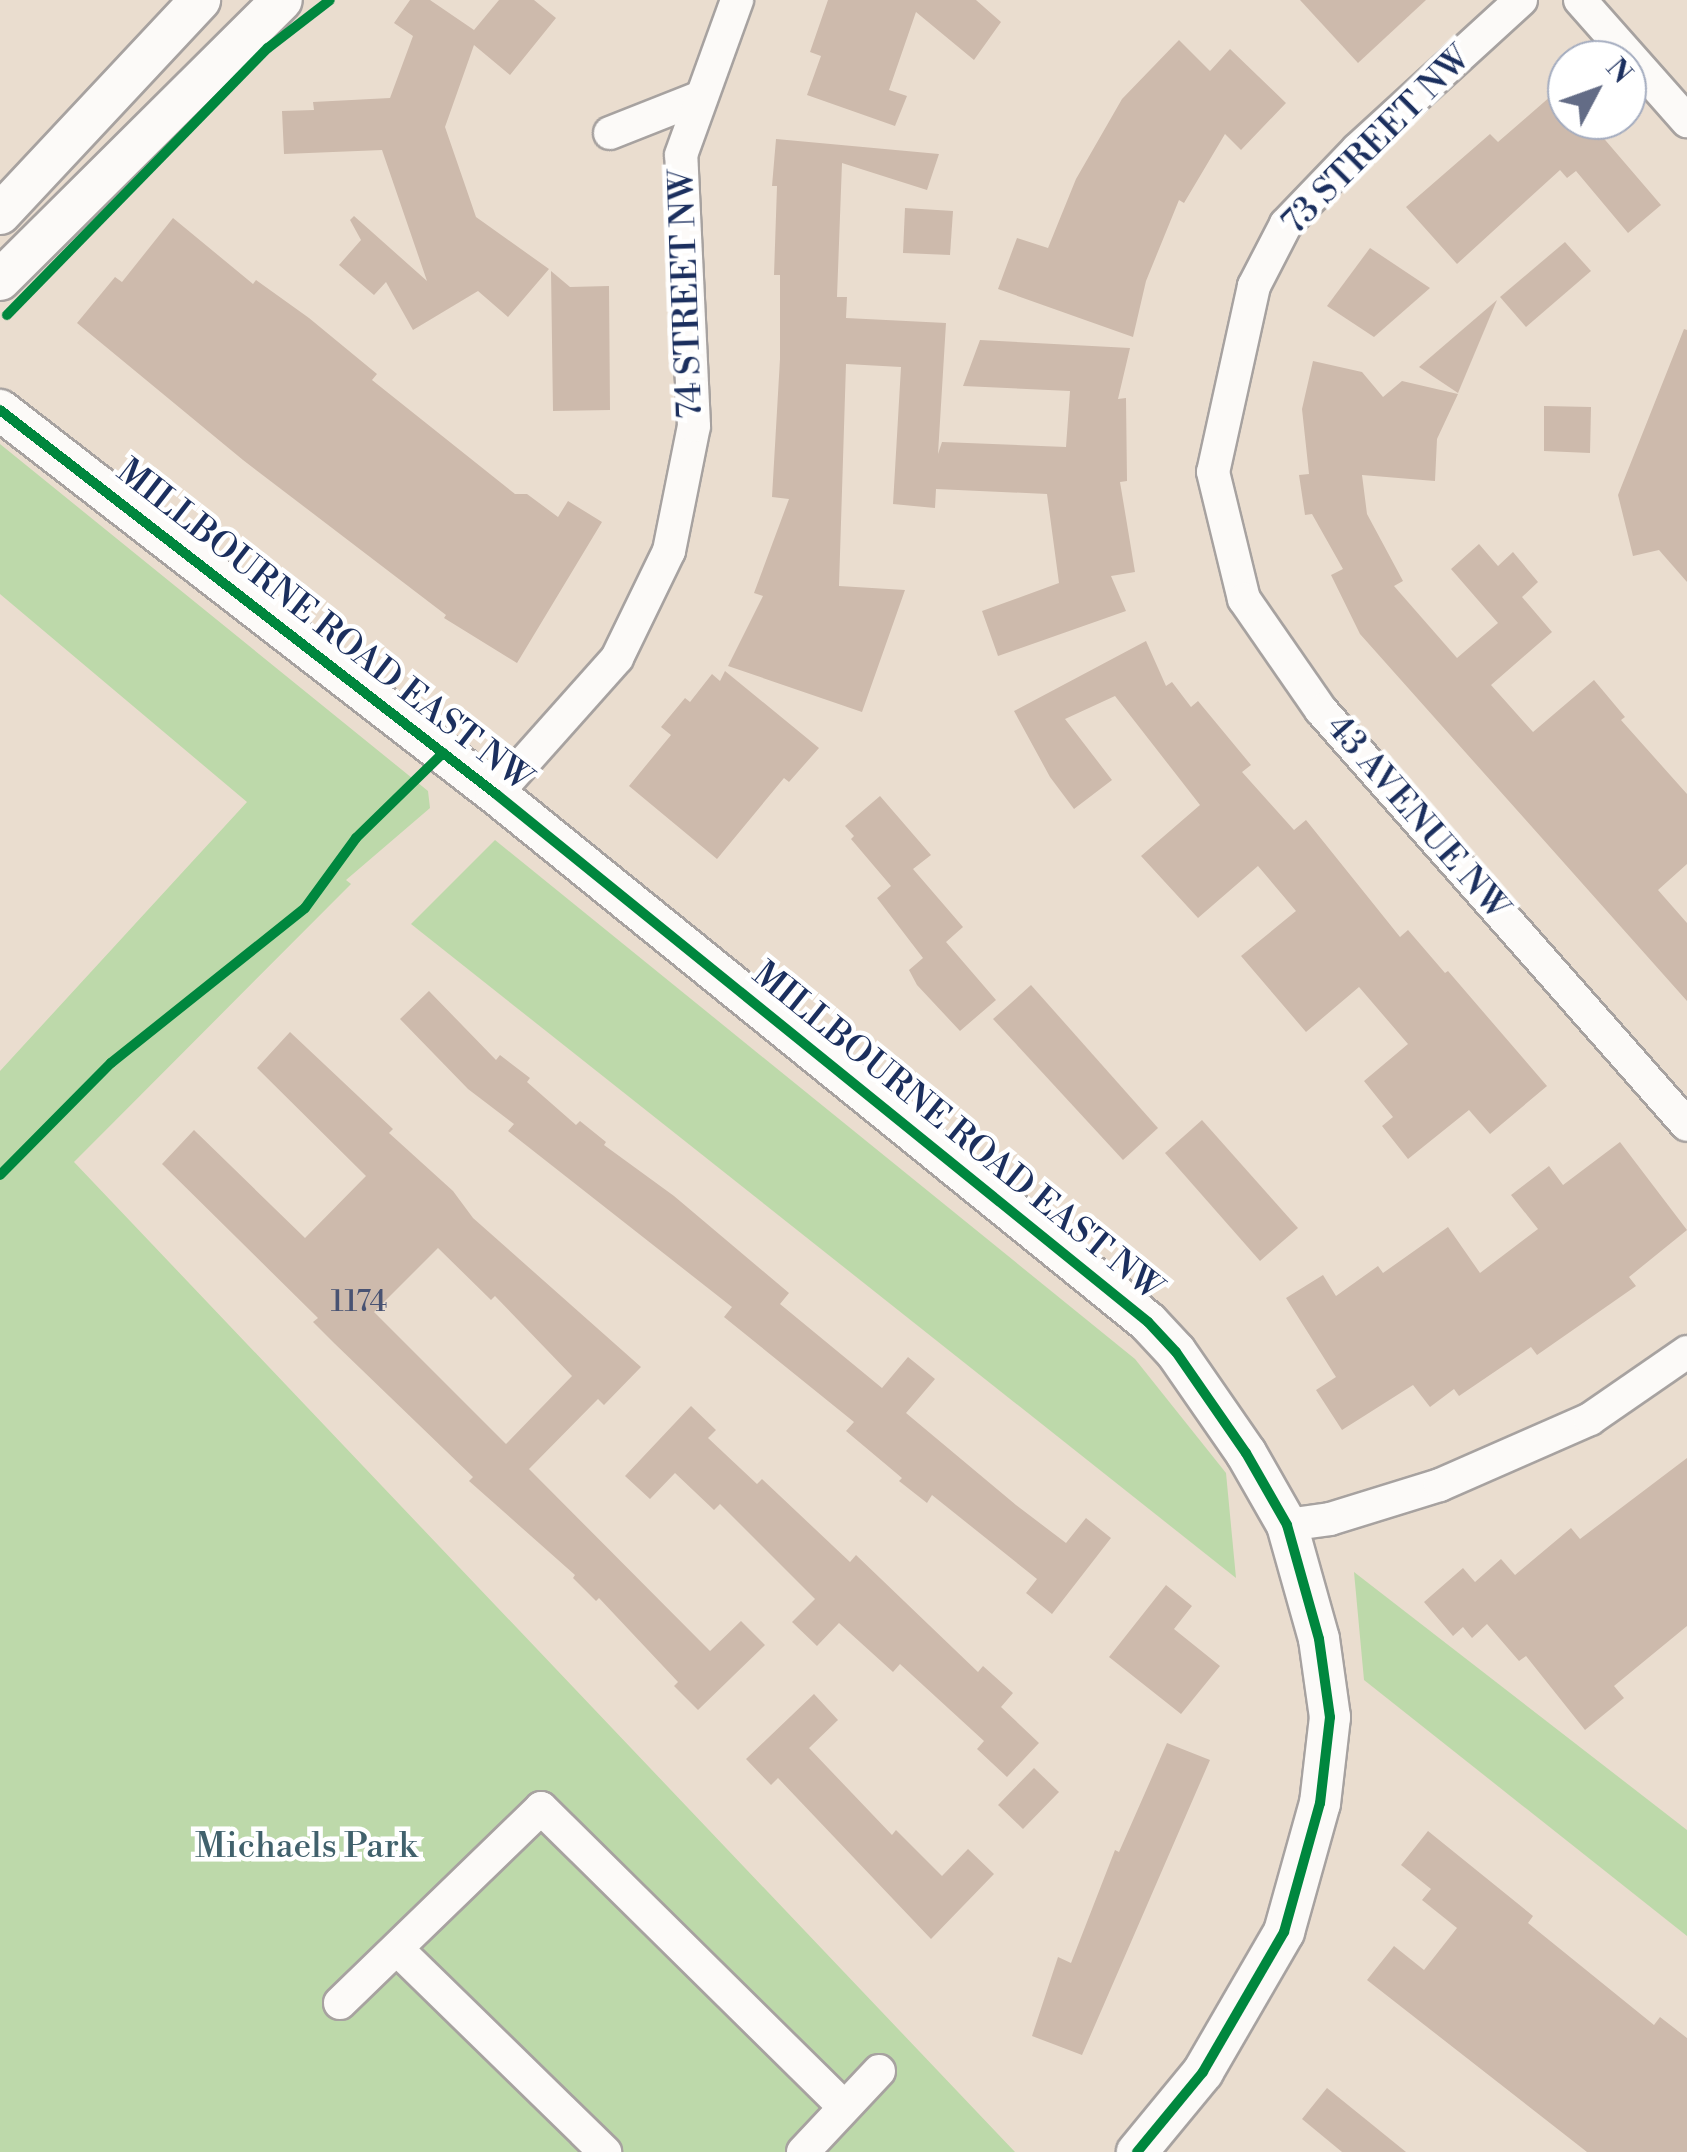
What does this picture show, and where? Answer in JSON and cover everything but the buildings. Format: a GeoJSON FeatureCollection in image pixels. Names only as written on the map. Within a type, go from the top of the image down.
{"type":"FeatureCollection","features":[{"type":"Feature","properties":{"kind":"street"},"geometry":{"type":"LineString","coordinates":[[0,214],[200,0]]}},
{"type":"Feature","properties":{"kind":"street"},"geometry":{"type":"LineString","coordinates":[[0,280],[282,0]]}},
{"type":"Feature","properties":{"kind":"street","name":"74 STREET NW"},"geometry":{"type":"LineString","coordinates":[[496,794],[617,658],[669,551],[694,426],[681,155],[737,0]]}},
{"type":"Feature","properties":{"kind":"street","name":"73 STREET NW"},"geometry":{"type":"LineString","coordinates":[[1213,472],[1254,286],[1286,224],[1358,150],[1521,0]]}},
{"type":"Feature","properties":{"kind":"street"},"geometry":{"type":"LineString","coordinates":[[1580,0],[1687,121]]}},
{"type":"Feature","properties":{"kind":"street"},"geometry":{"type":"LineString","coordinates":[[610,134],[702,97]]}},
{"type":"Feature","properties":{"kind":"street","name":"MILLBOURNE ROAD EAST NW"},"geometry":{"type":"LineString","coordinates":[[0,410],[496,794],[1148,1322],[1176,1352],[1246,1453],[1288,1525],[1319,1639],[1330,1716],[1320,1803],[1284,1932],[1203,2072],[1136,2152]]}},
{"type":"Feature","properties":{"kind":"street","name":"43 AVENUE NW"},"geometry":{"type":"LineString","coordinates":[[1213,472],[1244,598],[1321,710],[1687,1126]]}},
{"type":"Feature","properties":{"kind":"street"},"geometry":{"type":"LineString","coordinates":[[1288,1525],[1330,1519],[1474,1470],[1590,1420],[1687,1352]]}},
{"type":"Feature","properties":{"kind":"street"},"geometry":{"type":"LineString","coordinates":[[340,2003],[541,1808],[844,2108]]}},
{"type":"Feature","properties":{"kind":"street"},"geometry":{"type":"LineString","coordinates":[[396,1949],[605,2152]]}},
{"type":"Feature","properties":{"kind":"street"},"geometry":{"type":"LineString","coordinates":[[803,2152],[880,2071]]}},
{"type":"Feature","properties":{"kind":"green space","name":"Michaels Park"},"geometry":{"type":"Polygon","coordinates":[[[0,444],[428,791],[430,808],[346,880],[351,884],[74,1162],[1015,2152],[0,2152],[0,1071],[247,802],[0,594],[0,444]]]}},
{"type":"Feature","properties":{"kind":"green space"},"geometry":{"type":"Polygon","coordinates":[[[495,840],[1135,1359],[1226,1473],[1236,1578],[411,924],[495,840]]]}},
{"type":"Feature","properties":{"kind":"green space"},"geometry":{"type":"Polygon","coordinates":[[[1354,1572],[1687,1830],[1687,1936],[1364,1680],[1354,1572]]]}},
{"type":"Feature","properties":{"kind":"cycle path"},"geometry":{"type":"LineString","coordinates":[[7,315],[268,48],[330,0]]}},
{"type":"Feature","properties":{"kind":"cycle path"},"geometry":{"type":"LineString","coordinates":[[0,410],[496,794],[1148,1322],[1176,1352],[1246,1453],[1287,1525],[1319,1639],[1330,1717],[1320,1803],[1284,1932],[1203,2072],[1137,2152]]}},
{"type":"Feature","properties":{"kind":"cycle path"},"geometry":{"type":"LineString","coordinates":[[0,1175],[111,1063],[305,908],[356,838],[443,753]]}}]}
